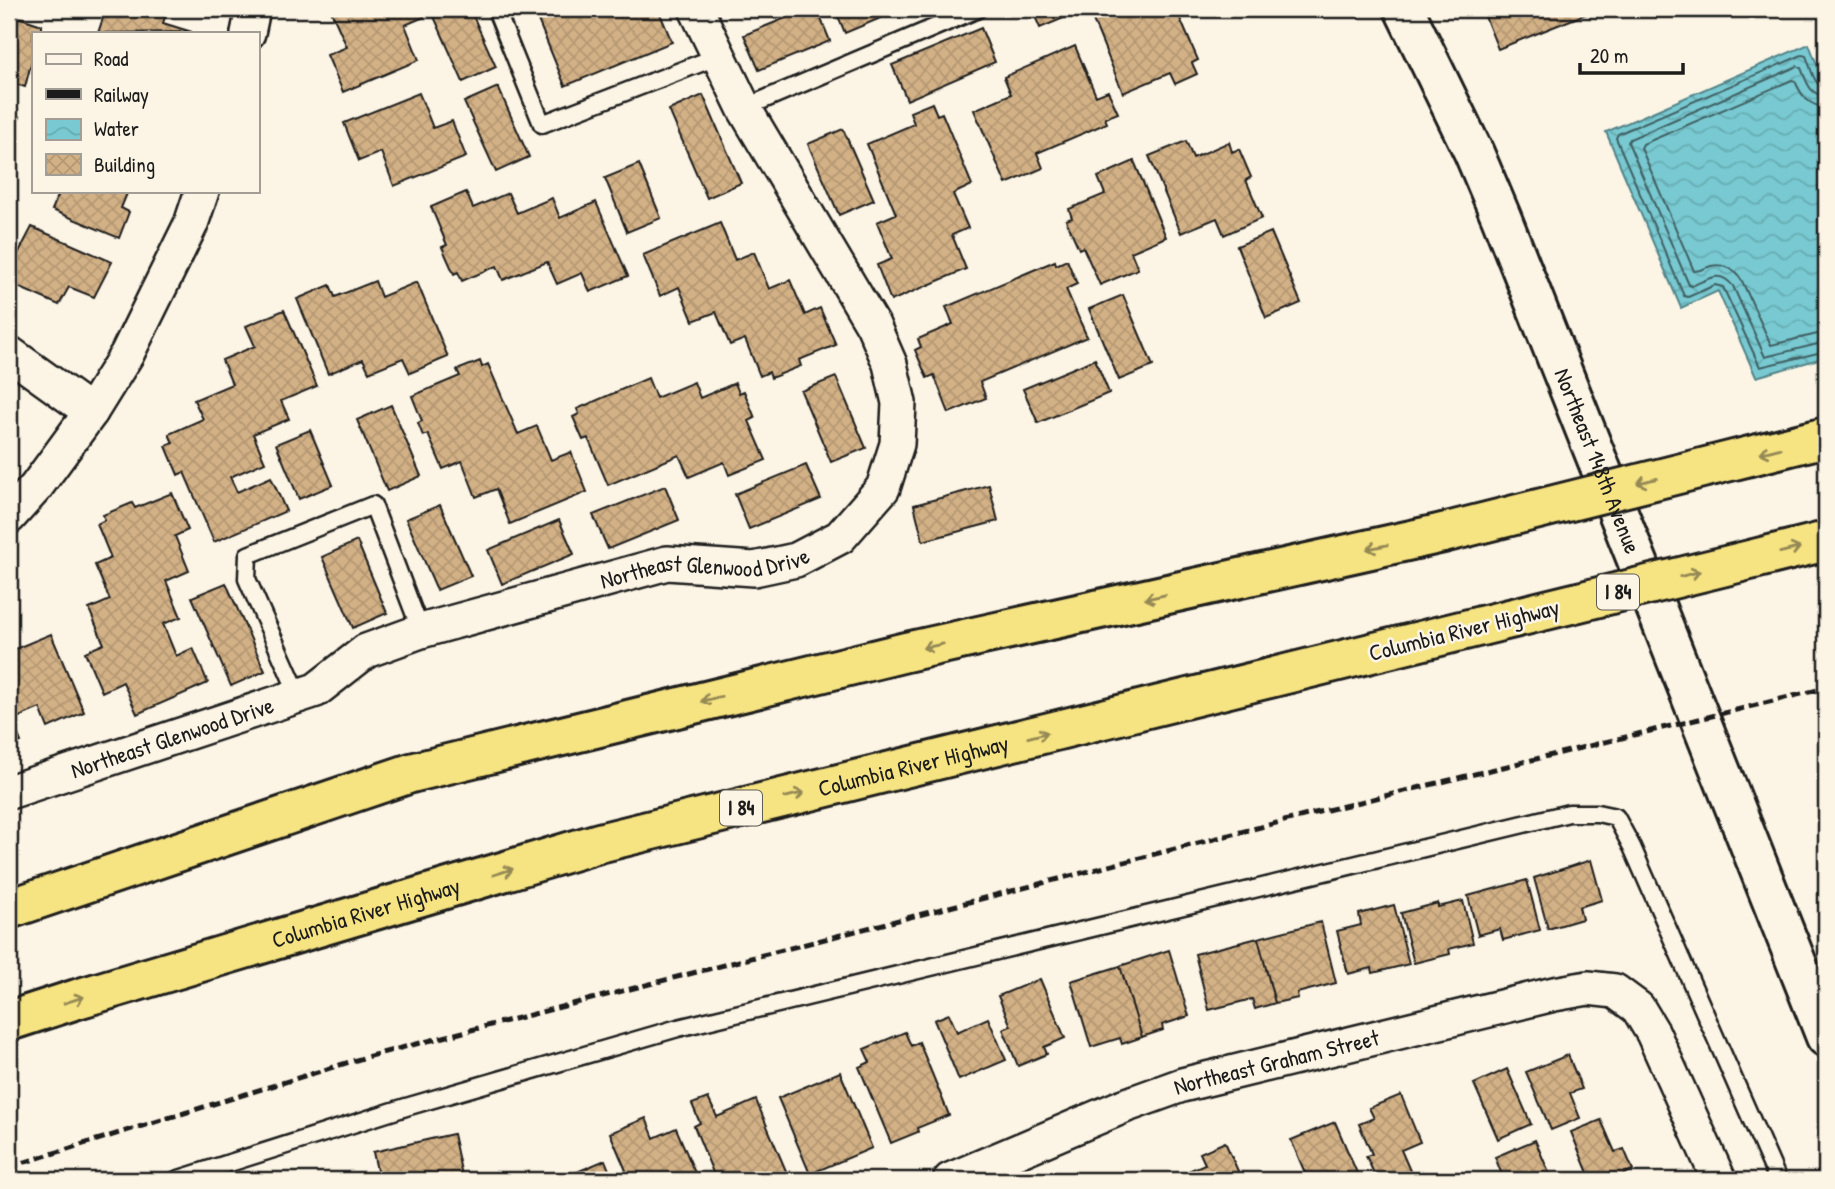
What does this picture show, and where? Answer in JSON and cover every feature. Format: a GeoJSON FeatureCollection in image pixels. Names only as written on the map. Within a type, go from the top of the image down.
{"type":"FeatureCollection","features":[{"type":"Feature","properties":{"kind":"highway"},"geometry":{"type":"LineString","coordinates":[[9,909],[411,773],[906,652],[1443,533],[1826,437]]}},
{"type":"Feature","properties":{"kind":"highway","name":"Columbia River Highway"},"geometry":{"type":"LineString","coordinates":[[9,1021],[599,843],[1826,541]]}},
{"type":"Feature","properties":{"kind":"main road","name":"Northeast 148th Avenue"},"geometry":{"type":"LineString","coordinates":[[1404,9],[1474,153],[1826,1037]]}},
{"type":"Feature","properties":{"kind":"street"},"geometry":{"type":"LineString","coordinates":[[248,32],[253,9]]}},
{"type":"Feature","properties":{"kind":"street","name":"Northeast Glenwood Drive"},"geometry":{"type":"LineString","coordinates":[[9,792],[316,690],[366,651],[421,631],[667,563],[754,569],[796,560],[840,537],[883,488],[897,444],[899,404],[890,364],[873,325],[744,108],[696,9]]}},
{"type":"Feature","properties":{"kind":"street"},"geometry":{"type":"LineString","coordinates":[[9,517],[36,488],[91,412],[127,354],[191,224],[202,192]]}},
{"type":"Feature","properties":{"kind":"street"},"geometry":{"type":"LineString","coordinates":[[9,353],[91,412]]}},
{"type":"Feature","properties":{"kind":"street","name":"Northeast Graham Street"},"geometry":{"type":"LineString","coordinates":[[950,1180],[1124,1106],[1182,1085],[1588,988],[1615,992],[1638,1007],[1653,1033],[1719,1180]]}},
{"type":"Feature","properties":{"kind":"lane"},"geometry":{"type":"LineString","coordinates":[[513,9],[498,15],[542,124],[719,56]]}},
{"type":"Feature","properties":{"kind":"lane"},"geometry":{"type":"LineString","coordinates":[[744,108],[978,9]]}},
{"type":"Feature","properties":{"kind":"lane"},"geometry":{"type":"LineString","coordinates":[[299,696],[247,579],[248,555],[373,505],[421,631]]}},
{"type":"Feature","properties":{"kind":"lane"},"geometry":{"type":"LineString","coordinates":[[176,1180],[406,1107],[678,1028],[1569,813],[1597,813],[1616,817],[1632,847],[1778,1180]]}},
{"type":"Feature","properties":{"kind":"water"},"geometry":{"type":"Polygon","coordinates":[[[1809,44],[1826,88],[1826,357],[1756,377],[1718,291],[1681,308],[1606,132],[1809,44]]]}},
{"type":"Feature","properties":{"kind":"building"},"geometry":{"type":"Polygon","coordinates":[[[106,9],[168,9],[163,23],[192,32],[98,32],[106,9]]]}},
{"type":"Feature","properties":{"kind":"building"},"geometry":{"type":"Polygon","coordinates":[[[420,9],[424,17],[405,25],[419,60],[343,92],[327,55],[347,47],[331,11],[420,9]]]}},
{"type":"Feature","properties":{"kind":"building"},"geometry":{"type":"Polygon","coordinates":[[[439,9],[470,9],[496,67],[463,82],[432,12],[439,9]]]}},
{"type":"Feature","properties":{"kind":"building"},"geometry":{"type":"Polygon","coordinates":[[[565,9],[658,9],[672,42],[565,86],[538,20],[565,9]]]}},
{"type":"Feature","properties":{"kind":"building"},"geometry":{"type":"Polygon","coordinates":[[[808,9],[817,9],[830,41],[759,70],[744,35],[808,9]]]}},
{"type":"Feature","properties":{"kind":"building"},"geometry":{"type":"Polygon","coordinates":[[[835,9],[902,9],[845,33],[835,9]]]}},
{"type":"Feature","properties":{"kind":"building"},"geometry":{"type":"Polygon","coordinates":[[[1032,9],[1085,9],[1040,28],[1032,9]]]}},
{"type":"Feature","properties":{"kind":"building"},"geometry":{"type":"Polygon","coordinates":[[[1120,9],[1176,9],[1198,60],[1192,63],[1197,74],[1175,84],[1170,73],[1123,93],[1093,20],[1120,9]]]}},
{"type":"Feature","properties":{"kind":"building"},"geometry":{"type":"Polygon","coordinates":[[[1482,9],[1598,9],[1498,49],[1482,9]]]}},
{"type":"Feature","properties":{"kind":"building"},"geometry":{"type":"Polygon","coordinates":[[[9,14],[42,25],[40,32],[32,32],[32,60],[25,87],[9,82],[9,14]]]}},
{"type":"Feature","properties":{"kind":"building"},"geometry":{"type":"Polygon","coordinates":[[[981,28],[995,62],[907,100],[892,65],[981,28]]]}},
{"type":"Feature","properties":{"kind":"building"},"geometry":{"type":"Polygon","coordinates":[[[1075,46],[1096,96],[1108,91],[1118,113],[1105,118],[1107,123],[1037,153],[1043,168],[1006,184],[974,110],[1011,94],[1004,77],[1075,46]]]}},
{"type":"Feature","properties":{"kind":"building"},"geometry":{"type":"Polygon","coordinates":[[[498,87],[529,157],[496,172],[464,102],[498,87]]]}},
{"type":"Feature","properties":{"kind":"building"},"geometry":{"type":"Polygon","coordinates":[[[419,93],[433,128],[452,121],[466,157],[394,186],[381,152],[359,161],[344,123],[419,93]]]}},
{"type":"Feature","properties":{"kind":"building"},"geometry":{"type":"Polygon","coordinates":[[[703,95],[741,183],[707,198],[669,110],[703,95]]]}},
{"type":"Feature","properties":{"kind":"building"},"geometry":{"type":"Polygon","coordinates":[[[932,103],[937,115],[942,113],[972,185],[953,194],[968,228],[952,235],[966,269],[891,301],[877,265],[892,259],[877,222],[896,214],[867,144],[914,124],[910,112],[932,103]]]}},
{"type":"Feature","properties":{"kind":"building"},"geometry":{"type":"Polygon","coordinates":[[[9,112],[20,117],[9,140],[9,112]]]}},
{"type":"Feature","properties":{"kind":"building"},"geometry":{"type":"Polygon","coordinates":[[[843,129],[874,200],[839,215],[808,144],[843,129]]]}},
{"type":"Feature","properties":{"kind":"building"},"geometry":{"type":"Polygon","coordinates":[[[1186,141],[1193,158],[1229,142],[1232,152],[1239,149],[1251,177],[1246,180],[1262,218],[1224,235],[1217,218],[1181,233],[1149,156],[1186,141]]]}},
{"type":"Feature","properties":{"kind":"building"},"geometry":{"type":"Polygon","coordinates":[[[1134,161],[1166,237],[1131,252],[1138,269],[1100,285],[1083,247],[1079,249],[1066,220],[1072,218],[1069,209],[1105,194],[1098,177],[1134,161]]]}},
{"type":"Feature","properties":{"kind":"building"},"geometry":{"type":"Polygon","coordinates":[[[639,164],[661,218],[627,232],[605,178],[639,164]]]}},
{"type":"Feature","properties":{"kind":"building"},"geometry":{"type":"Polygon","coordinates":[[[60,192],[128,192],[121,208],[129,212],[119,238],[52,210],[60,192]]]}},
{"type":"Feature","properties":{"kind":"building"},"geometry":{"type":"Polygon","coordinates":[[[466,192],[473,208],[508,193],[517,213],[552,198],[560,218],[596,202],[628,276],[590,292],[582,273],[557,284],[547,262],[503,280],[497,266],[462,281],[458,272],[454,274],[442,247],[447,245],[431,207],[466,192]]]}},
{"type":"Feature","properties":{"kind":"building"},"geometry":{"type":"Polygon","coordinates":[[[720,223],[735,260],[754,252],[769,289],[790,280],[805,315],[820,308],[836,345],[799,360],[801,366],[771,378],[769,372],[760,376],[745,339],[730,345],[716,312],[693,321],[679,287],[660,296],[643,255],[720,223]]]}},
{"type":"Feature","properties":{"kind":"building"},"geometry":{"type":"Polygon","coordinates":[[[32,227],[112,262],[94,297],[69,287],[59,305],[9,283],[9,271],[32,227]]]}},
{"type":"Feature","properties":{"kind":"building"},"geometry":{"type":"Polygon","coordinates":[[[1271,232],[1301,303],[1266,318],[1237,246],[1271,232]]]}},
{"type":"Feature","properties":{"kind":"building"},"geometry":{"type":"Polygon","coordinates":[[[1067,260],[1077,284],[1066,289],[1087,337],[980,382],[986,398],[949,413],[934,375],[927,378],[915,350],[921,347],[918,339],[953,324],[946,307],[1055,261],[1056,265],[1067,260]]]}},
{"type":"Feature","properties":{"kind":"building"},"geometry":{"type":"Polygon","coordinates":[[[375,281],[381,297],[417,282],[448,357],[410,373],[403,358],[369,372],[363,359],[328,374],[297,299],[330,285],[335,297],[375,281]]]}},
{"type":"Feature","properties":{"kind":"building"},"geometry":{"type":"Polygon","coordinates":[[[1123,295],[1153,366],[1119,380],[1089,309],[1123,295]]]}},
{"type":"Feature","properties":{"kind":"building"},"geometry":{"type":"Polygon","coordinates":[[[284,310],[317,386],[281,401],[289,419],[253,434],[265,462],[230,477],[237,492],[271,477],[286,511],[214,542],[184,472],[178,475],[166,446],[173,443],[169,434],[203,419],[194,400],[232,384],[222,360],[255,346],[246,326],[284,310]]]}},
{"type":"Feature","properties":{"kind":"building"},"geometry":{"type":"Polygon","coordinates":[[[1095,359],[1109,393],[1038,423],[1023,389],[1095,359]]]}},
{"type":"Feature","properties":{"kind":"building"},"geometry":{"type":"Polygon","coordinates":[[[480,361],[482,367],[488,364],[518,434],[537,426],[551,460],[571,452],[587,492],[510,524],[496,489],[476,497],[462,461],[443,469],[428,434],[423,436],[418,423],[422,421],[412,396],[460,376],[457,370],[480,361]]]}},
{"type":"Feature","properties":{"kind":"building"},"geometry":{"type":"Polygon","coordinates":[[[836,377],[866,448],[831,462],[801,391],[836,377]]]}},
{"type":"Feature","properties":{"kind":"building"},"geometry":{"type":"Polygon","coordinates":[[[648,378],[656,398],[694,382],[700,398],[735,383],[739,393],[744,391],[755,418],[749,421],[766,460],[729,475],[724,462],[689,477],[679,455],[608,485],[588,438],[583,440],[573,417],[579,414],[577,409],[648,378]]]}},
{"type":"Feature","properties":{"kind":"building"},"geometry":{"type":"Polygon","coordinates":[[[391,405],[421,476],[387,491],[357,420],[391,405]]]}},
{"type":"Feature","properties":{"kind":"building"},"geometry":{"type":"Polygon","coordinates":[[[310,430],[333,485],[299,499],[276,444],[310,430]]]}},
{"type":"Feature","properties":{"kind":"building"},"geometry":{"type":"Polygon","coordinates":[[[806,465],[821,499],[749,529],[735,494],[806,465]]]}},
{"type":"Feature","properties":{"kind":"building"},"geometry":{"type":"Polygon","coordinates":[[[989,485],[998,521],[923,541],[914,505],[989,485]]]}},
{"type":"Feature","properties":{"kind":"building"},"geometry":{"type":"Polygon","coordinates":[[[665,486],[679,520],[608,549],[593,515],[665,486]]]}},
{"type":"Feature","properties":{"kind":"building"},"geometry":{"type":"Polygon","coordinates":[[[172,493],[188,530],[175,536],[189,571],[166,581],[181,617],[163,624],[176,656],[193,648],[208,683],[137,714],[123,682],[102,692],[85,652],[104,644],[89,609],[110,600],[95,565],[111,558],[97,524],[105,520],[103,515],[132,503],[135,508],[172,493]]]}},
{"type":"Feature","properties":{"kind":"building"},"geometry":{"type":"Polygon","coordinates":[[[440,505],[471,576],[437,590],[406,519],[440,505]]]}},
{"type":"Feature","properties":{"kind":"building"},"geometry":{"type":"Polygon","coordinates":[[[559,520],[574,554],[502,584],[488,550],[559,520]]]}},
{"type":"Feature","properties":{"kind":"building"},"geometry":{"type":"Polygon","coordinates":[[[357,541],[387,613],[353,628],[322,557],[357,541]]]}},
{"type":"Feature","properties":{"kind":"building"},"geometry":{"type":"Polygon","coordinates":[[[226,583],[265,671],[231,686],[192,597],[226,583]]]}},
{"type":"Feature","properties":{"kind":"building"},"geometry":{"type":"Polygon","coordinates":[[[9,634],[15,649],[51,634],[84,712],[48,728],[40,708],[12,720],[21,742],[9,747],[9,634]]]}},
{"type":"Feature","properties":{"kind":"building"},"geometry":{"type":"Polygon","coordinates":[[[1591,860],[1602,900],[1579,907],[1582,919],[1548,929],[1534,878],[1591,860]]]}},
{"type":"Feature","properties":{"kind":"building"},"geometry":{"type":"Polygon","coordinates":[[[1527,880],[1540,930],[1503,940],[1500,929],[1478,935],[1468,896],[1527,880]]]}},
{"type":"Feature","properties":{"kind":"building"},"geometry":{"type":"Polygon","coordinates":[[[1463,901],[1473,943],[1449,949],[1450,954],[1414,963],[1401,913],[1438,903],[1438,907],[1463,901]]]}},
{"type":"Feature","properties":{"kind":"building"},"geometry":{"type":"Polygon","coordinates":[[[1394,905],[1409,964],[1373,973],[1372,968],[1348,974],[1337,931],[1361,925],[1359,914],[1394,905]]]}},
{"type":"Feature","properties":{"kind":"building"},"geometry":{"type":"Polygon","coordinates":[[[1321,922],[1336,983],[1297,993],[1298,998],[1275,1003],[1258,938],[1321,922]]]}},
{"type":"Feature","properties":{"kind":"building"},"geometry":{"type":"Polygon","coordinates":[[[1258,938],[1275,1003],[1255,1009],[1252,999],[1209,1010],[1195,954],[1258,938]]]}},
{"type":"Feature","properties":{"kind":"building"},"geometry":{"type":"Polygon","coordinates":[[[1169,950],[1189,1016],[1162,1025],[1163,1030],[1142,1037],[1120,966],[1169,950]]]}},
{"type":"Feature","properties":{"kind":"building"},"geometry":{"type":"Polygon","coordinates":[[[1120,966],[1142,1037],[1122,1044],[1120,1038],[1091,1047],[1071,981],[1120,966]]]}},
{"type":"Feature","properties":{"kind":"building"},"geometry":{"type":"Polygon","coordinates":[[[1040,979],[1065,1038],[1044,1047],[1047,1054],[1018,1066],[1003,1029],[1011,1026],[998,996],[1040,979]]]}},
{"type":"Feature","properties":{"kind":"building"},"geometry":{"type":"Polygon","coordinates":[[[949,1014],[957,1032],[988,1018],[1006,1060],[959,1080],[934,1020],[949,1014]]]}},
{"type":"Feature","properties":{"kind":"building"},"geometry":{"type":"Polygon","coordinates":[[[905,1032],[911,1046],[919,1042],[949,1115],[917,1128],[918,1132],[891,1143],[859,1067],[870,1062],[864,1049],[905,1032]]]}},
{"type":"Feature","properties":{"kind":"building"},"geometry":{"type":"Polygon","coordinates":[[[1568,1055],[1582,1089],[1570,1093],[1580,1118],[1551,1130],[1526,1072],[1568,1055]]]}},
{"type":"Feature","properties":{"kind":"building"},"geometry":{"type":"Polygon","coordinates":[[[1507,1069],[1531,1124],[1498,1139],[1474,1084],[1507,1069]]]}},
{"type":"Feature","properties":{"kind":"building"},"geometry":{"type":"Polygon","coordinates":[[[840,1072],[872,1148],[810,1174],[778,1098],[840,1072]]]}},
{"type":"Feature","properties":{"kind":"building"},"geometry":{"type":"Polygon","coordinates":[[[1401,1095],[1420,1142],[1401,1150],[1414,1180],[1377,1180],[1366,1156],[1372,1154],[1359,1124],[1374,1118],[1369,1108],[1401,1095]]]}},
{"type":"Feature","properties":{"kind":"building"},"geometry":{"type":"Polygon","coordinates":[[[708,1098],[717,1117],[756,1100],[789,1178],[716,1180],[694,1126],[700,1123],[692,1104],[708,1098]]]}},
{"type":"Feature","properties":{"kind":"building"},"geometry":{"type":"Polygon","coordinates":[[[646,1118],[654,1138],[676,1128],[698,1180],[630,1180],[610,1133],[646,1118]]]}},
{"type":"Feature","properties":{"kind":"building"},"geometry":{"type":"Polygon","coordinates":[[[1601,1120],[1615,1152],[1624,1149],[1633,1170],[1624,1174],[1627,1180],[1591,1180],[1571,1132],[1601,1120]]]}},
{"type":"Feature","properties":{"kind":"building"},"geometry":{"type":"Polygon","coordinates":[[[1335,1122],[1360,1180],[1308,1180],[1291,1140],[1335,1122]]]}},
{"type":"Feature","properties":{"kind":"building"},"geometry":{"type":"Polygon","coordinates":[[[453,1134],[463,1180],[379,1180],[373,1152],[453,1134]]]}},
{"type":"Feature","properties":{"kind":"building"},"geometry":{"type":"Polygon","coordinates":[[[1535,1140],[1552,1180],[1504,1180],[1495,1157],[1535,1140]]]}},
{"type":"Feature","properties":{"kind":"building"},"geometry":{"type":"Polygon","coordinates":[[[1225,1142],[1242,1180],[1192,1180],[1188,1171],[1205,1164],[1200,1153],[1225,1142]]]}},
{"type":"Feature","properties":{"kind":"building"},"geometry":{"type":"Polygon","coordinates":[[[605,1160],[613,1180],[558,1180],[605,1160]]]}},
{"type":"Feature","properties":{"kind":"railway"},"geometry":{"type":"LineString","coordinates":[[9,1167],[366,1057],[1315,813],[1826,688]]}}]}
